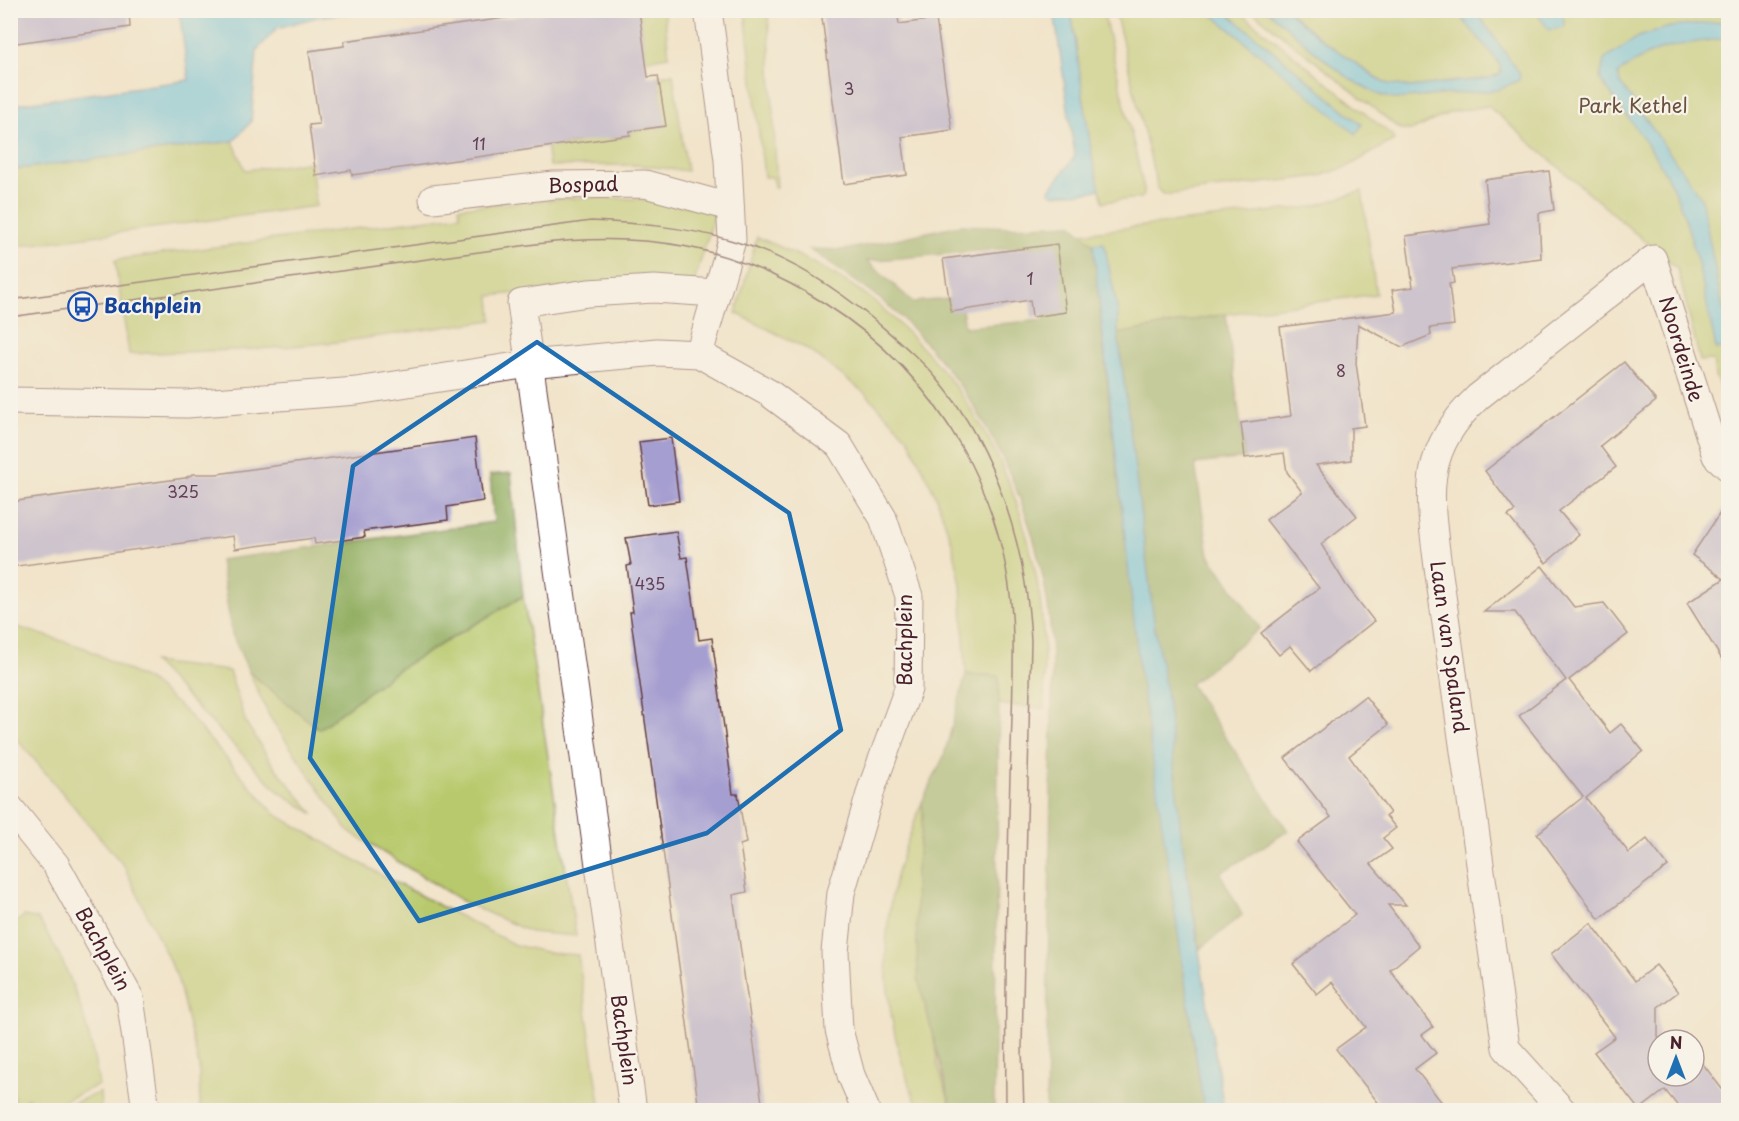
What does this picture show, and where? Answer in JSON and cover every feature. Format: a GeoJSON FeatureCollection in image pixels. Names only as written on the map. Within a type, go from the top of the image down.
{"type":"FeatureCollection","features":[{"type":"Feature","properties":{"kind":"street"},"geometry":{"type":"LineString","coordinates":[[699,354],[732,240],[728,160],[708,10]]}},
{"type":"Feature","properties":{"kind":"street","name":"Bospad"},"geometry":{"type":"LineString","coordinates":[[433,199],[554,185],[645,184],[730,207]]}},
{"type":"Feature","properties":{"kind":"street","name":"Noordeinde"},"geometry":{"type":"LineString","coordinates":[[1653,259],[1716,456],[1728,467]]}},
{"type":"Feature","properties":{"kind":"street","name":"Laan van Spaland"},"geometry":{"type":"LineString","coordinates":[[1562,1110],[1506,1048],[1438,567],[1431,508],[1433,470],[1443,438],[1458,416],[1478,397],[1653,259]]}},
{"type":"Feature","properties":{"kind":"street","name":"Bachplein"},"geometry":{"type":"LineString","coordinates":[[633,1110],[521,303],[588,293],[654,289],[716,293]]}},
{"type":"Feature","properties":{"kind":"street","name":"Bachplein"},"geometry":{"type":"LineString","coordinates":[[10,401],[187,404],[357,391],[529,364],[657,352],[699,354],[769,393],[839,445],[883,518],[909,596],[908,689],[872,787],[841,893],[835,952],[839,1030],[851,1075],[866,1110]]}},
{"type":"Feature","properties":{"kind":"street","name":"Bachplein"},"geometry":{"type":"LineString","coordinates":[[10,808],[56,865],[130,998],[146,1110]]}},
{"type":"Feature","properties":{"kind":"highlighted area"},"geometry":{"type":"Polygon","coordinates":[[[537,342],[789,513],[841,730],[707,833],[419,921],[310,758],[353,466],[537,342]]]}},
{"type":"Feature","properties":{"kind":"green space"},"geometry":{"type":"Polygon","coordinates":[[[639,11],[664,11],[669,56],[645,60],[639,11]]]}},
{"type":"Feature","properties":{"kind":"green space"},"geometry":{"type":"Polygon","coordinates":[[[745,11],[768,11],[777,187],[774,187],[773,177],[764,177],[745,11]]]}},
{"type":"Feature","properties":{"kind":"green space"},"geometry":{"type":"Polygon","coordinates":[[[1071,11],[1103,11],[1144,189],[1144,195],[1141,198],[1103,202],[1092,157],[1071,11]]]}},
{"type":"Feature","properties":{"kind":"green space"},"geometry":{"type":"Polygon","coordinates":[[[1115,11],[1208,11],[1356,133],[1362,125],[1224,11],[1239,11],[1394,137],[1394,140],[1349,166],[1320,176],[1165,195],[1158,190],[1115,11]]]}},
{"type":"Feature","properties":{"kind":"green space","name":"Park Kethel"},"geometry":{"type":"Polygon","coordinates":[[[1252,11],[1268,11],[1336,67],[1382,96],[1459,81],[1410,87],[1384,83],[1321,39],[1288,11],[1728,11],[1728,404],[1715,376],[1713,360],[1700,361],[1678,270],[1488,106],[1451,112],[1413,130],[1401,130],[1252,11]]]}},
{"type":"Feature","properties":{"kind":"green space"},"geometry":{"type":"Polygon","coordinates":[[[673,74],[687,171],[637,165],[549,166],[546,143],[556,141],[557,146],[576,143],[576,138],[610,134],[611,138],[630,136],[630,131],[665,126],[658,76],[673,74]]]}},
{"type":"Feature","properties":{"kind":"green space"},"geometry":{"type":"Polygon","coordinates":[[[233,141],[245,170],[311,162],[316,206],[11,247],[11,170],[233,141]]]}},
{"type":"Feature","properties":{"kind":"green space"},"geometry":{"type":"Polygon","coordinates":[[[1362,191],[1376,294],[1226,314],[1118,334],[1118,312],[1104,244],[1093,244],[1081,233],[1311,207],[1362,191]]]}},
{"type":"Feature","properties":{"kind":"green space"},"geometry":{"type":"Polygon","coordinates":[[[586,197],[639,199],[716,210],[694,283],[637,280],[490,296],[492,320],[338,342],[260,349],[129,354],[115,260],[460,215],[459,207],[586,197]]]}},
{"type":"Feature","properties":{"kind":"green space"},"geometry":{"type":"Polygon","coordinates":[[[1072,224],[1093,244],[1144,686],[1204,1110],[1046,1110],[1052,660],[1049,611],[1039,558],[1010,473],[982,420],[949,371],[899,315],[810,249],[845,250],[960,225],[1011,227],[1072,224]],[[1033,246],[867,261],[913,302],[960,298],[965,327],[1045,320],[1033,246]]]}},
{"type":"Feature","properties":{"kind":"green space"},"geometry":{"type":"Polygon","coordinates":[[[757,237],[817,265],[873,300],[930,355],[974,414],[1007,478],[1030,549],[1042,616],[1044,708],[997,704],[998,676],[966,674],[961,584],[952,543],[935,494],[908,438],[867,395],[809,350],[736,313],[757,237]]]}},
{"type":"Feature","properties":{"kind":"green space"},"geometry":{"type":"Polygon","coordinates":[[[1226,314],[1245,458],[1195,464],[1209,555],[1260,628],[1190,684],[1288,831],[1220,873],[1242,915],[1200,949],[1181,835],[1167,697],[1155,629],[1118,334],[1226,314]]]}},
{"type":"Feature","properties":{"kind":"green space"},"geometry":{"type":"Polygon","coordinates":[[[511,473],[523,596],[397,670],[319,729],[249,672],[232,634],[220,560],[494,522],[490,475],[511,473]]]}},
{"type":"Feature","properties":{"kind":"green space"},"geometry":{"type":"Polygon","coordinates":[[[523,596],[576,936],[530,932],[464,902],[348,831],[269,716],[249,672],[319,729],[397,670],[523,596]]]}},
{"type":"Feature","properties":{"kind":"green space"},"geometry":{"type":"Polygon","coordinates":[[[11,625],[85,648],[149,681],[184,710],[275,814],[383,876],[515,945],[550,953],[578,955],[601,1110],[200,1110],[199,1066],[177,977],[124,866],[11,732],[11,625]]]}},
{"type":"Feature","properties":{"kind":"green space"},"geometry":{"type":"Polygon","coordinates":[[[153,662],[229,671],[246,723],[273,765],[314,814],[278,791],[153,662]]]}},
{"type":"Feature","properties":{"kind":"green space"},"geometry":{"type":"Polygon","coordinates":[[[966,674],[999,676],[994,1110],[952,1110],[918,978],[915,877],[923,816],[922,802],[944,756],[966,674]]]}},
{"type":"Feature","properties":{"kind":"green space"},"geometry":{"type":"Polygon","coordinates":[[[922,802],[937,1063],[952,1110],[919,1110],[900,1053],[888,995],[886,965],[890,906],[896,876],[922,802]]]}},
{"type":"Feature","properties":{"kind":"green space"},"geometry":{"type":"Polygon","coordinates":[[[24,916],[38,919],[70,978],[90,1041],[99,1085],[41,1110],[35,1110],[29,1098],[25,1100],[30,1110],[16,1110],[10,1073],[11,926],[24,916]]]}},
{"type":"Feature","properties":{"kind":"green space"},"geometry":{"type":"Polygon","coordinates":[[[100,1092],[101,1110],[57,1110],[100,1092]]]}},
{"type":"Feature","properties":{"kind":"water"},"geometry":{"type":"Polygon","coordinates":[[[179,11],[362,11],[317,17],[277,28],[257,50],[251,122],[233,141],[11,170],[11,105],[189,80],[179,11]]]}},
{"type":"Feature","properties":{"kind":"water"},"geometry":{"type":"Polygon","coordinates":[[[1054,11],[1071,11],[1092,157],[1100,189],[1089,192],[1053,194],[1049,191],[1075,156],[1054,11]]]}},
{"type":"Feature","properties":{"kind":"water"},"geometry":{"type":"Polygon","coordinates":[[[1208,11],[1224,11],[1242,25],[1362,125],[1356,134],[1208,11]]]}},
{"type":"Feature","properties":{"kind":"water"},"geometry":{"type":"Polygon","coordinates":[[[1268,11],[1288,11],[1321,39],[1384,83],[1410,87],[1490,78],[1501,73],[1499,63],[1456,11],[1476,11],[1520,74],[1519,80],[1498,90],[1394,99],[1377,94],[1344,74],[1268,11]]]}},
{"type":"Feature","properties":{"kind":"water"},"geometry":{"type":"Polygon","coordinates":[[[1535,11],[1563,11],[1564,27],[1549,30],[1535,11]]]}},
{"type":"Feature","properties":{"kind":"water"},"geometry":{"type":"Polygon","coordinates":[[[1728,21],[1728,38],[1684,44],[1657,51],[1631,64],[1618,74],[1620,83],[1701,197],[1723,310],[1728,312],[1728,329],[1726,330],[1728,348],[1716,349],[1696,256],[1679,202],[1654,154],[1600,79],[1604,60],[1638,37],[1670,27],[1728,21]]]}},
{"type":"Feature","properties":{"kind":"water"},"geometry":{"type":"Polygon","coordinates":[[[1104,243],[1118,312],[1118,334],[1155,629],[1167,697],[1181,835],[1224,1110],[1204,1110],[1139,667],[1093,244],[1104,243]]]}},
{"type":"Feature","properties":{"kind":"building"},"geometry":{"type":"Polygon","coordinates":[[[10,10],[129,10],[130,27],[10,44],[10,10]]]}},
{"type":"Feature","properties":{"kind":"building"},"geometry":{"type":"Polygon","coordinates":[[[560,10],[639,10],[648,77],[658,76],[666,126],[630,131],[630,135],[352,175],[351,170],[316,176],[309,125],[319,124],[309,51],[344,46],[344,41],[560,10]]]}},
{"type":"Feature","properties":{"kind":"building"},"geometry":{"type":"Polygon","coordinates":[[[821,10],[897,10],[899,24],[936,19],[952,130],[902,137],[907,175],[844,184],[821,10]]]}},
{"type":"Feature","properties":{"kind":"building"},"geometry":{"type":"Polygon","coordinates":[[[1549,171],[1554,210],[1539,213],[1541,258],[1452,269],[1454,283],[1449,284],[1454,325],[1430,328],[1431,335],[1402,347],[1358,324],[1356,363],[1365,426],[1351,428],[1351,460],[1316,465],[1357,516],[1321,544],[1346,585],[1374,621],[1311,671],[1290,646],[1279,655],[1261,633],[1319,588],[1266,520],[1302,492],[1287,472],[1284,453],[1245,458],[1241,423],[1291,416],[1280,327],[1396,312],[1392,290],[1413,287],[1406,236],[1490,224],[1485,180],[1549,171]]]}},
{"type":"Feature","properties":{"kind":"building"},"geometry":{"type":"Polygon","coordinates":[[[1057,244],[1066,312],[1032,317],[1030,300],[951,312],[943,259],[1057,244]]]}},
{"type":"Feature","properties":{"kind":"building"},"geometry":{"type":"Polygon","coordinates":[[[1624,362],[1656,401],[1600,446],[1616,467],[1559,511],[1579,535],[1546,563],[1508,516],[1515,511],[1485,471],[1624,362]]]}},
{"type":"Feature","properties":{"kind":"building"},"geometry":{"type":"Polygon","coordinates":[[[475,438],[483,501],[447,507],[448,520],[364,531],[365,537],[315,544],[314,538],[235,549],[233,536],[10,567],[10,502],[185,478],[193,474],[217,474],[475,438]]]}},
{"type":"Feature","properties":{"kind":"building"},"geometry":{"type":"Polygon","coordinates":[[[671,438],[679,501],[648,505],[639,442],[671,438]]]}},
{"type":"Feature","properties":{"kind":"building"},"geometry":{"type":"Polygon","coordinates":[[[1728,501],[1728,669],[1687,603],[1724,579],[1692,555],[1728,501]]]}},
{"type":"Feature","properties":{"kind":"building"},"geometry":{"type":"Polygon","coordinates":[[[676,531],[681,558],[687,557],[699,640],[712,638],[733,794],[738,794],[746,843],[740,845],[747,892],[733,895],[763,1110],[699,1110],[630,612],[633,612],[627,566],[631,565],[626,538],[676,531]]]}},
{"type":"Feature","properties":{"kind":"building"},"geometry":{"type":"Polygon","coordinates":[[[1542,566],[1574,607],[1604,603],[1628,634],[1569,680],[1610,733],[1621,724],[1643,751],[1586,798],[1629,853],[1647,839],[1668,866],[1599,919],[1537,834],[1583,797],[1519,716],[1566,680],[1515,612],[1484,612],[1542,566]]]}},
{"type":"Feature","properties":{"kind":"building"},"geometry":{"type":"Polygon","coordinates":[[[1365,696],[1388,725],[1349,756],[1390,813],[1386,816],[1396,828],[1383,838],[1392,849],[1371,864],[1406,905],[1388,905],[1419,946],[1390,970],[1433,1027],[1422,1035],[1436,1053],[1415,1069],[1448,1110],[1384,1110],[1336,1049],[1366,1027],[1332,982],[1317,994],[1293,964],[1355,915],[1297,842],[1331,817],[1285,758],[1365,696]]]}},
{"type":"Feature","properties":{"kind":"building"},"geometry":{"type":"Polygon","coordinates":[[[1591,923],[1635,981],[1656,965],[1678,992],[1658,1007],[1658,1028],[1646,1028],[1646,1088],[1706,1088],[1706,1068],[1728,1097],[1728,1110],[1681,1110],[1665,1090],[1639,1110],[1594,1052],[1615,1037],[1551,954],[1591,923]]]}},
{"type":"Feature","properties":{"kind":"tram line"},"geometry":{"type":"LineString","coordinates":[[10,300],[591,221],[644,224],[678,229],[749,246],[787,262],[823,282],[872,318],[931,372],[959,408],[977,438],[1005,503],[1023,573],[1031,641],[1022,1048],[1024,1110]]}},
{"type":"Feature","properties":{"kind":"tram line"},"geometry":{"type":"LineString","coordinates":[[10,317],[536,244],[613,239],[685,246],[755,267],[824,303],[865,333],[902,367],[934,405],[961,446],[983,491],[999,538],[1009,587],[1013,660],[1006,926],[1006,1110]]}},
{"type":"Feature","properties":{"kind":"place","name":"Bachplein"},"geometry":{"type":"Point","coordinates":[83,306]}}]}
